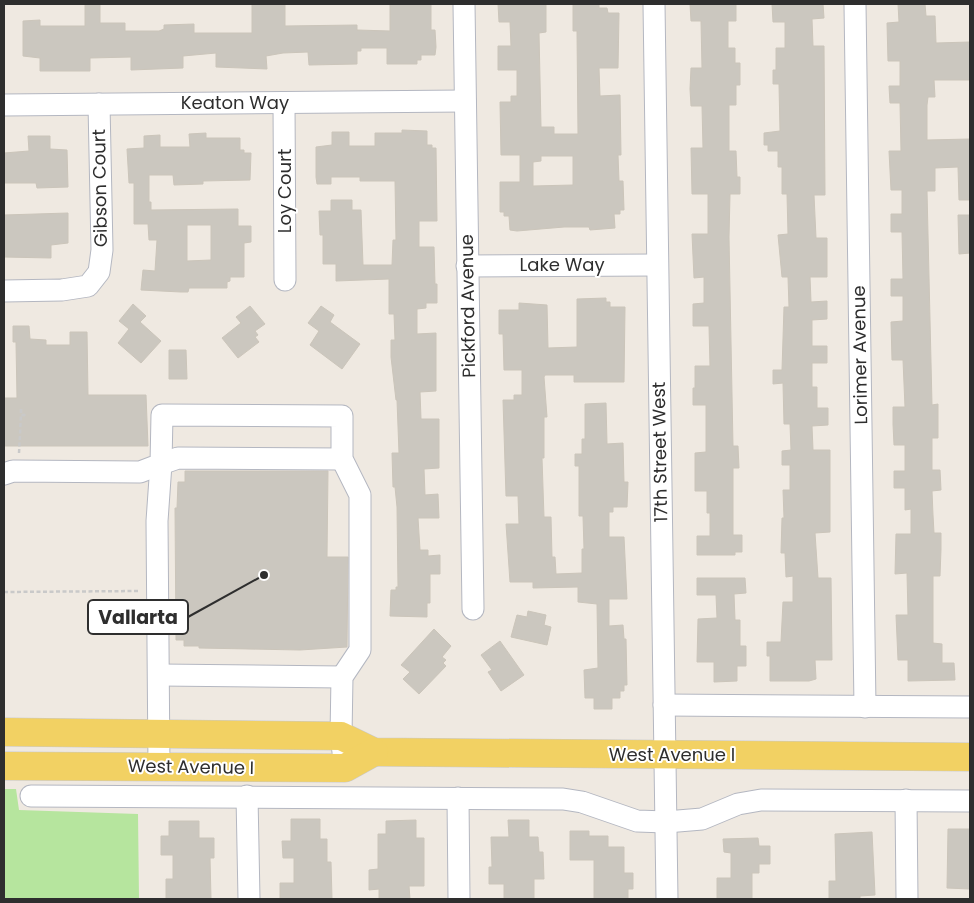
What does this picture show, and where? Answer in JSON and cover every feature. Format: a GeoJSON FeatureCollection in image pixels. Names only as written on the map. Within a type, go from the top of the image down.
{"type":"FeatureCollection","features":[{"type":"Feature","properties":{"kind":"main road","name":"West Avenue I"},"geometry":{"type":"LineString","coordinates":[[4,732],[341,736],[374,752],[970,757]]}},
{"type":"Feature","properties":{"kind":"main road","name":"West Avenue I"},"geometry":{"type":"LineString","coordinates":[[4,766],[345,768],[374,752]]}},
{"type":"Feature","properties":{"kind":"street","name":"Pickford Avenue"},"geometry":{"type":"LineString","coordinates":[[464,4],[473,609]]}},
{"type":"Feature","properties":{"kind":"street","name":"17th Street West"},"geometry":{"type":"LineString","coordinates":[[654,4],[667,899]]}},
{"type":"Feature","properties":{"kind":"street","name":"Lorimer Avenue"},"geometry":{"type":"LineString","coordinates":[[855,4],[865,707]]}},
{"type":"Feature","properties":{"kind":"street","name":"Keaton Way"},"geometry":{"type":"LineString","coordinates":[[4,105],[465,101]]}},
{"type":"Feature","properties":{"kind":"street","name":"Loy Court"},"geometry":{"type":"LineString","coordinates":[[284,103],[285,280]]}},
{"type":"Feature","properties":{"kind":"street","name":"Gibson Court"},"geometry":{"type":"LineString","coordinates":[[4,291],[62,290],[88,286],[99,272],[102,250],[99,104]]}},
{"type":"Feature","properties":{"kind":"street","name":"Lake Way"},"geometry":{"type":"LineString","coordinates":[[467,266],[657,265]]}},
{"type":"Feature","properties":{"kind":"street"},"geometry":{"type":"LineString","coordinates":[[159,767],[160,674],[157,521],[162,415],[342,416],[342,459],[360,495],[360,650],[342,677],[341,736],[345,768]]}},
{"type":"Feature","properties":{"kind":"street"},"geometry":{"type":"LineString","coordinates":[[4,474],[13,471],[140,472],[178,458],[342,459]]}},
{"type":"Feature","properties":{"kind":"street"},"geometry":{"type":"LineString","coordinates":[[160,674],[342,677]]}},
{"type":"Feature","properties":{"kind":"street"},"geometry":{"type":"LineString","coordinates":[[664,705],[970,707]]}},
{"type":"Feature","properties":{"kind":"street"},"geometry":{"type":"LineString","coordinates":[[31,796],[563,799],[582,802],[637,821],[666,822],[702,819],[738,804],[761,800],[970,801]]}},
{"type":"Feature","properties":{"kind":"street"},"geometry":{"type":"LineString","coordinates":[[247,796],[249,899]]}},
{"type":"Feature","properties":{"kind":"street"},"geometry":{"type":"LineString","coordinates":[[458,798],[459,899]]}},
{"type":"Feature","properties":{"kind":"street"},"geometry":{"type":"LineString","coordinates":[[906,800],[907,899]]}},
{"type":"Feature","properties":{"kind":"path"},"geometry":{"type":"LineString","coordinates":[[14,455],[19,454],[21,409]]}},
{"type":"Feature","properties":{"kind":"path"},"geometry":{"type":"LineString","coordinates":[[21,414],[28,414]]}},
{"type":"Feature","properties":{"kind":"path"},"geometry":{"type":"LineString","coordinates":[[4,592],[157,591]]}},
{"type":"Feature","properties":{"kind":"green space"},"geometry":{"type":"Polygon","coordinates":[[[4,789],[16,789],[19,810],[138,814],[139,899],[4,899],[4,789]]]}},
{"type":"Feature","properties":{"kind":"building"},"geometry":{"type":"Polygon","coordinates":[[[85,4],[100,4],[100,23],[125,23],[125,31],[159,31],[164,29],[164,25],[194,24],[194,33],[252,33],[252,4],[285,4],[285,26],[357,25],[357,30],[390,31],[390,4],[431,4],[431,30],[435,30],[435,55],[421,55],[421,60],[417,60],[417,64],[387,64],[387,48],[361,48],[361,51],[357,51],[357,64],[309,65],[308,52],[283,53],[266,56],[267,69],[216,67],[216,53],[183,56],[183,68],[131,70],[131,57],[90,58],[90,71],[40,71],[40,58],[23,56],[23,21],[40,20],[40,26],[85,26],[85,4]]]}},
{"type":"Feature","properties":{"kind":"building"},"geometry":{"type":"Polygon","coordinates":[[[498,4],[546,4],[546,32],[539,33],[541,127],[554,127],[554,134],[578,134],[577,31],[573,31],[573,4],[599,4],[599,8],[607,8],[608,13],[619,13],[618,68],[599,68],[600,96],[620,95],[621,155],[618,155],[619,181],[623,181],[624,210],[620,210],[620,214],[614,214],[615,228],[590,230],[589,227],[564,227],[510,230],[509,216],[504,216],[504,212],[500,212],[500,182],[520,182],[520,155],[501,155],[500,102],[511,102],[511,96],[517,96],[517,70],[498,70],[498,46],[511,46],[510,22],[499,22],[498,4]],[[541,156],[541,161],[533,162],[533,186],[573,185],[573,156],[541,156]]]}},
{"type":"Feature","properties":{"kind":"building"},"geometry":{"type":"Polygon","coordinates":[[[690,4],[736,4],[736,21],[728,21],[728,48],[735,48],[735,63],[740,63],[740,85],[736,85],[736,105],[729,105],[729,151],[736,151],[737,177],[740,177],[740,194],[730,194],[729,237],[733,446],[738,446],[739,468],[733,468],[733,535],[742,535],[742,552],[735,552],[735,555],[697,555],[697,536],[710,536],[710,513],[707,513],[707,491],[695,491],[695,453],[706,452],[706,405],[693,405],[693,388],[695,388],[695,366],[710,366],[709,326],[693,326],[693,304],[704,303],[704,277],[694,278],[692,234],[708,234],[708,194],[692,194],[691,148],[703,148],[702,106],[691,106],[690,89],[691,68],[702,68],[701,21],[691,21],[690,4]]]}},
{"type":"Feature","properties":{"kind":"building"},"geometry":{"type":"Polygon","coordinates":[[[772,4],[823,4],[824,18],[812,19],[813,46],[824,46],[825,195],[814,195],[816,238],[827,238],[827,277],[810,277],[811,302],[827,301],[827,319],[812,320],[812,346],[827,346],[827,363],[812,363],[812,387],[817,387],[817,408],[828,408],[828,425],[812,426],[813,450],[830,450],[830,532],[815,533],[818,578],[831,578],[832,660],[815,660],[816,679],[809,681],[770,681],[770,656],[767,656],[767,642],[781,642],[783,602],[793,602],[793,576],[786,577],[785,553],[781,553],[782,518],[784,518],[783,490],[790,490],[790,465],[782,465],[782,451],[791,450],[790,424],[784,424],[783,383],[773,384],[773,370],[782,370],[784,307],[789,307],[788,277],[782,277],[778,235],[788,234],[787,194],[782,194],[782,167],[778,167],[778,151],[768,151],[768,145],[764,145],[764,133],[780,131],[779,84],[773,84],[773,70],[776,70],[776,48],[785,48],[785,22],[773,22],[772,4]]]}},
{"type":"Feature","properties":{"kind":"building"},"geometry":{"type":"Polygon","coordinates":[[[898,4],[925,4],[926,16],[935,16],[936,43],[970,42],[970,80],[934,80],[935,97],[928,97],[927,105],[927,140],[970,139],[970,200],[959,200],[958,167],[935,168],[935,191],[927,191],[932,405],[938,404],[938,438],[932,438],[932,470],[940,470],[941,490],[932,491],[934,533],[941,533],[940,576],[933,576],[933,643],[942,644],[942,663],[954,663],[955,680],[908,681],[908,660],[898,660],[896,615],[908,615],[907,573],[895,574],[896,534],[911,534],[911,509],[905,510],[905,488],[894,488],[894,471],[905,471],[905,445],[894,445],[893,407],[905,407],[903,360],[892,360],[891,322],[903,321],[903,296],[891,296],[891,279],[903,279],[902,232],[891,232],[891,214],[902,214],[902,190],[891,190],[889,151],[901,151],[900,103],[890,103],[889,86],[900,86],[900,61],[888,61],[887,23],[899,22],[898,4]]]}},
{"type":"Feature","properties":{"kind":"building"},"geometry":{"type":"Polygon","coordinates":[[[402,130],[427,131],[427,145],[432,145],[432,148],[436,148],[437,221],[419,221],[419,247],[434,247],[437,303],[426,303],[426,308],[417,309],[417,334],[436,333],[436,391],[420,392],[421,419],[439,419],[439,468],[424,469],[425,495],[438,494],[439,518],[418,518],[420,550],[428,550],[428,556],[440,555],[440,574],[430,574],[430,603],[427,603],[427,617],[390,616],[391,590],[396,590],[396,587],[398,587],[397,507],[395,487],[393,487],[392,453],[399,453],[397,400],[391,357],[391,340],[395,340],[394,314],[389,314],[389,279],[336,281],[336,264],[323,264],[323,235],[320,235],[319,211],[331,211],[331,200],[352,200],[352,210],[361,210],[363,265],[392,265],[393,240],[396,240],[395,181],[360,181],[360,177],[331,177],[331,184],[317,184],[316,177],[316,147],[332,145],[332,132],[349,132],[349,146],[375,146],[375,133],[402,133],[402,130]]]}},
{"type":"Feature","properties":{"kind":"building"},"geometry":{"type":"Polygon","coordinates":[[[206,133],[206,138],[240,138],[240,150],[244,150],[244,153],[251,153],[250,180],[203,181],[203,184],[174,185],[173,175],[149,175],[149,202],[151,202],[151,210],[238,209],[238,226],[251,226],[251,242],[244,243],[244,277],[230,277],[230,281],[227,282],[227,288],[189,288],[188,292],[141,290],[143,270],[155,271],[157,240],[149,240],[148,224],[134,224],[134,183],[129,183],[127,149],[144,148],[144,136],[160,135],[160,147],[190,147],[189,134],[206,133]],[[187,225],[187,261],[211,260],[211,225],[187,225]]]}},
{"type":"Feature","properties":{"kind":"building"},"geometry":{"type":"Polygon","coordinates":[[[28,136],[50,136],[50,149],[67,150],[68,187],[37,188],[36,183],[4,183],[4,153],[29,151],[28,136]]]}},
{"type":"Feature","properties":{"kind":"building"},"geometry":{"type":"Polygon","coordinates":[[[68,213],[68,243],[51,245],[51,258],[4,257],[4,215],[68,213]]]}},
{"type":"Feature","properties":{"kind":"building"},"geometry":{"type":"Polygon","coordinates":[[[958,215],[970,215],[970,253],[959,254],[958,215]]]}},
{"type":"Feature","properties":{"kind":"building"},"geometry":{"type":"Polygon","coordinates":[[[606,298],[606,302],[610,302],[610,307],[625,307],[624,382],[574,382],[574,375],[545,375],[544,377],[547,417],[544,417],[544,458],[542,458],[544,517],[551,517],[552,557],[555,557],[556,574],[582,573],[582,549],[584,549],[583,516],[579,516],[579,466],[575,466],[575,454],[582,454],[582,439],[585,439],[585,404],[606,403],[607,444],[623,443],[624,482],[628,482],[627,507],[613,507],[613,512],[609,512],[609,537],[624,537],[627,599],[609,599],[609,626],[623,625],[624,639],[626,639],[627,685],[624,685],[624,691],[620,691],[620,698],[612,698],[612,709],[594,709],[594,698],[585,698],[584,670],[598,668],[597,604],[578,602],[578,587],[533,588],[533,582],[510,582],[506,524],[519,524],[518,496],[506,496],[503,400],[514,400],[514,395],[522,395],[522,370],[504,370],[503,334],[499,334],[499,310],[519,310],[519,303],[547,305],[548,348],[577,347],[577,299],[606,298]]]}},
{"type":"Feature","properties":{"kind":"building"},"geometry":{"type":"Polygon","coordinates":[[[133,304],[146,316],[140,322],[161,341],[141,363],[118,343],[129,329],[119,321],[133,304]]]}},
{"type":"Feature","properties":{"kind":"building"},"geometry":{"type":"Polygon","coordinates":[[[250,306],[265,324],[255,331],[258,335],[255,337],[259,342],[238,358],[222,338],[241,323],[236,317],[250,306]]]}},
{"type":"Feature","properties":{"kind":"building"},"geometry":{"type":"Polygon","coordinates":[[[321,306],[334,315],[330,322],[360,344],[342,369],[310,345],[319,331],[308,323],[321,306]]]}},
{"type":"Feature","properties":{"kind":"building"},"geometry":{"type":"Polygon","coordinates":[[[13,326],[29,326],[30,339],[46,340],[46,345],[70,345],[70,332],[87,332],[88,395],[146,395],[148,446],[4,446],[4,398],[17,398],[16,342],[13,342],[13,326]]]}},
{"type":"Feature","properties":{"kind":"building"},"geometry":{"type":"Polygon","coordinates":[[[169,350],[186,350],[187,379],[169,379],[169,350]]]}},
{"type":"Feature","properties":{"kind":"building"},"geometry":{"type":"Polygon","coordinates":[[[185,471],[328,471],[327,557],[348,557],[347,647],[300,650],[199,648],[199,646],[184,646],[184,640],[176,640],[175,508],[177,508],[178,482],[185,482],[185,471]]]}},
{"type":"Feature","properties":{"kind":"building"},"geometry":{"type":"Polygon","coordinates":[[[697,578],[745,578],[746,593],[734,594],[735,620],[740,620],[740,646],[746,646],[746,666],[737,666],[737,681],[714,682],[714,662],[697,662],[698,619],[717,618],[716,595],[697,595],[697,578]]]}},
{"type":"Feature","properties":{"kind":"building"},"geometry":{"type":"Polygon","coordinates":[[[528,611],[546,615],[544,625],[551,627],[547,645],[511,637],[517,615],[527,617],[528,611]]]}},
{"type":"Feature","properties":{"kind":"building"},"geometry":{"type":"Polygon","coordinates":[[[434,629],[451,646],[442,657],[446,660],[443,663],[446,666],[419,694],[403,679],[410,672],[401,665],[434,629]]]}},
{"type":"Feature","properties":{"kind":"building"},"geometry":{"type":"Polygon","coordinates":[[[500,641],[524,675],[501,691],[488,672],[492,670],[481,655],[500,641]]]}},
{"type":"Feature","properties":{"kind":"building"},"geometry":{"type":"Polygon","coordinates":[[[291,819],[320,819],[320,839],[327,839],[327,862],[331,862],[332,899],[280,899],[280,883],[294,883],[294,858],[283,858],[282,841],[291,841],[291,819]]]}},
{"type":"Feature","properties":{"kind":"building"},"geometry":{"type":"Polygon","coordinates":[[[416,820],[416,838],[424,838],[424,886],[409,886],[410,899],[379,899],[379,889],[369,890],[369,870],[378,869],[378,834],[386,834],[386,821],[416,820]]]}},
{"type":"Feature","properties":{"kind":"building"},"geometry":{"type":"Polygon","coordinates":[[[508,820],[529,820],[529,837],[538,837],[539,852],[543,852],[544,879],[534,879],[534,899],[504,899],[504,884],[489,884],[489,867],[492,867],[491,837],[509,837],[508,820]]]}},
{"type":"Feature","properties":{"kind":"building"},"geometry":{"type":"Polygon","coordinates":[[[169,821],[199,821],[199,838],[214,838],[214,858],[210,858],[211,899],[166,899],[166,879],[173,879],[173,855],[161,855],[161,836],[169,836],[169,821]]]}},
{"type":"Feature","properties":{"kind":"building"},"geometry":{"type":"Polygon","coordinates":[[[948,829],[970,829],[970,889],[947,888],[948,829]]]}},
{"type":"Feature","properties":{"kind":"building"},"geometry":{"type":"Polygon","coordinates":[[[570,831],[589,831],[589,836],[608,836],[608,847],[624,847],[624,873],[633,873],[633,889],[628,889],[628,899],[594,899],[594,860],[570,860],[570,831]]]}},
{"type":"Feature","properties":{"kind":"building"},"geometry":{"type":"Polygon","coordinates":[[[872,832],[875,895],[860,896],[860,899],[829,899],[829,881],[836,881],[835,834],[872,832]]]}},
{"type":"Feature","properties":{"kind":"building"},"geometry":{"type":"Polygon","coordinates":[[[758,838],[759,846],[770,846],[770,864],[759,864],[759,873],[752,873],[752,899],[717,899],[717,878],[731,878],[731,853],[724,852],[723,839],[758,838]]]}},
{"type":"Feature","properties":{"kind":"place","name":"Vallarta"},"geometry":{"type":"Point","coordinates":[264,575]}}]}
